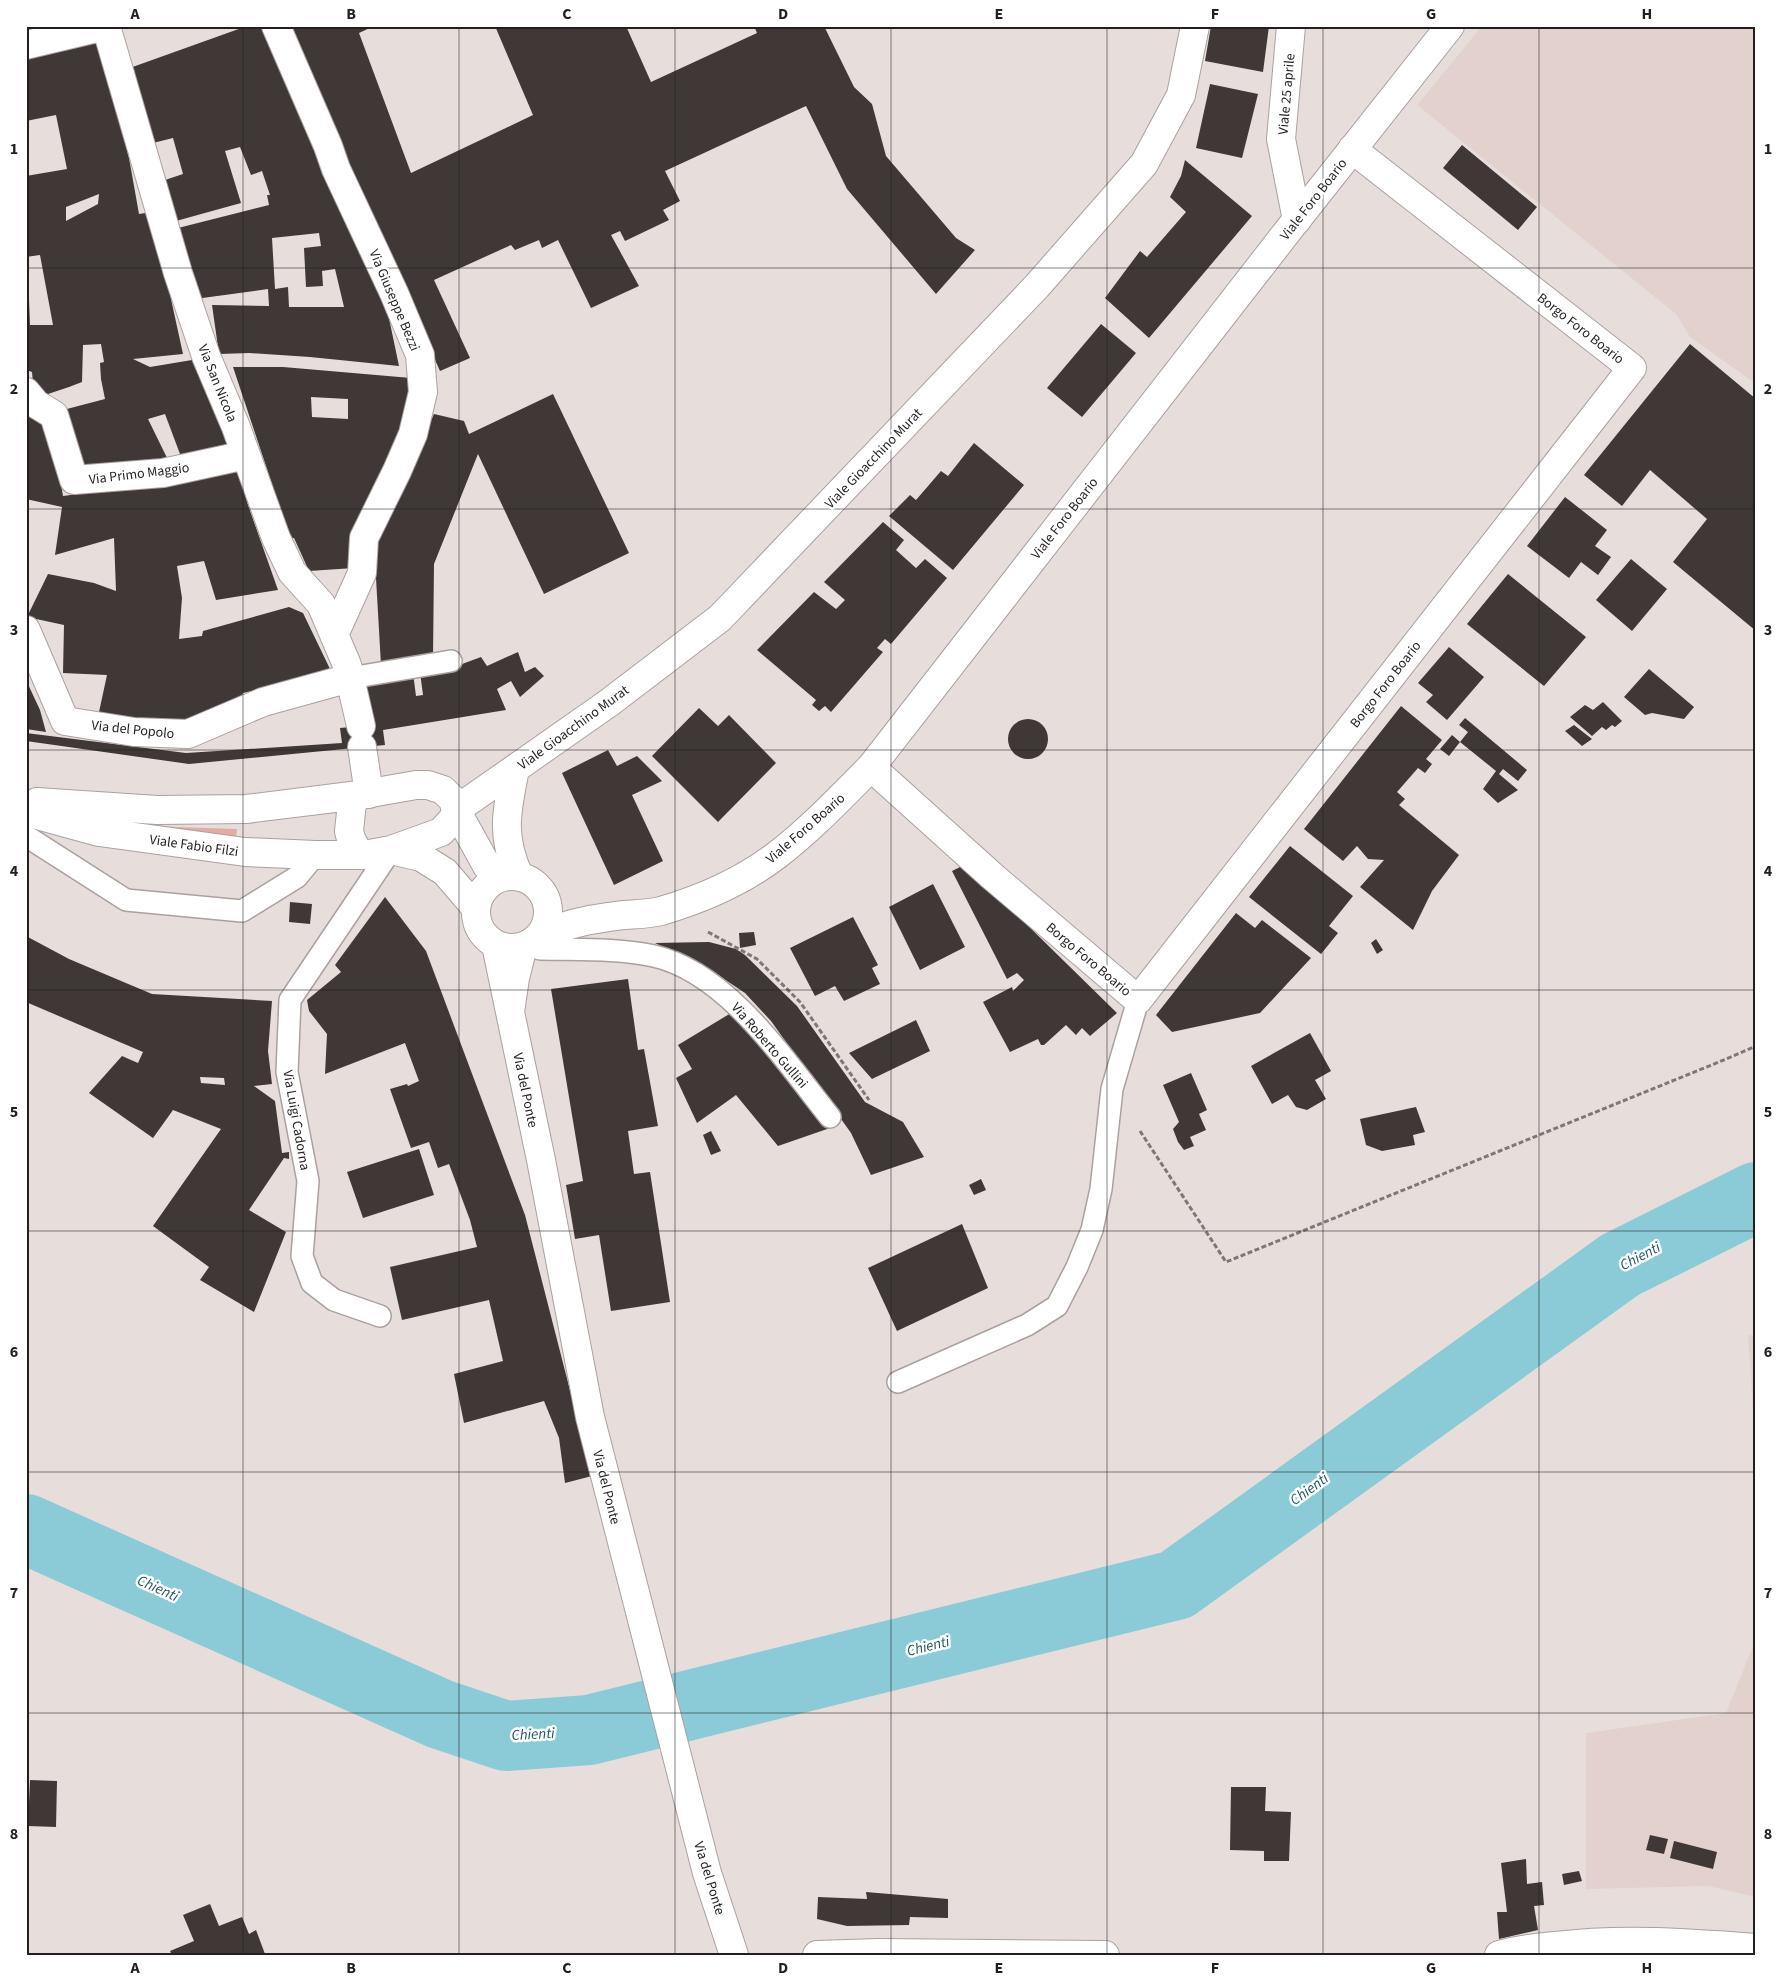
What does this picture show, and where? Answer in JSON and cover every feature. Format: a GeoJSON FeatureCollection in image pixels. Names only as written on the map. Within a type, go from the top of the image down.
{"type":"FeatureCollection","features":[{"type":"Feature","properties":{"kind":"street"},"geometry":{"type":"LineString","coordinates":[[26,45],[106,26]]}},
{"type":"Feature","properties":{"kind":"street","name":"Via San Nicola"},"geometry":{"type":"LineString","coordinates":[[106,26],[178,273],[206,356],[246,455],[276,538],[292,572],[321,604],[347,665],[362,737],[364,795]]}},
{"type":"Feature","properties":{"kind":"street","name":"Via Giuseppe Bezzi"},"geometry":{"type":"LineString","coordinates":[[276,26],[328,146],[336,169],[394,293],[420,355],[423,392],[413,434],[364,538],[362,573],[334,635]]}},
{"type":"Feature","properties":{"kind":"street","name":"Viale Gioacchino Murat"},"geometry":{"type":"LineString","coordinates":[[456,810],[610,702],[720,618],[1036,286],[1144,164],[1181,95],[1195,26]]}},
{"type":"Feature","properties":{"kind":"street","name":"Viale 25 aprile"},"geometry":{"type":"LineString","coordinates":[[1291,26],[1281,139],[1297,220]]}},
{"type":"Feature","properties":{"kind":"street","name":"Viale Foro Boario"},"geometry":{"type":"LineString","coordinates":[[532,941],[570,923],[610,916],[659,911],[690,902],[720,889],[750,873],[777,855],[808,829],[871,767],[1450,26]]}},
{"type":"Feature","properties":{"kind":"street","name":"Borgo Foro Boario"},"geometry":{"type":"LineString","coordinates":[[871,767],[992,876],[1138,1000],[1632,368],[1352,149]]}},
{"type":"Feature","properties":{"kind":"street","name":"Via Primo Maggio"},"geometry":{"type":"LineString","coordinates":[[26,392],[36,404],[54,415],[74,480],[163,473],[246,455]]}},
{"type":"Feature","properties":{"kind":"street","name":"Via del Popolo"},"geometry":{"type":"LineString","coordinates":[[26,630],[65,721],[134,732],[188,734],[264,702],[350,678]]}},
{"type":"Feature","properties":{"kind":"street"},"geometry":{"type":"LineString","coordinates":[[509,876],[510,858],[507,842],[508,804],[515,769]]}},
{"type":"Feature","properties":{"kind":"street","name":"Viale Fabio Filzi"},"geometry":{"type":"LineString","coordinates":[[26,801],[157,810],[246,808],[364,795],[416,785],[435,786],[450,796],[456,810],[453,819],[442,832],[391,850],[364,855],[245,852],[99,832],[26,812]]}},
{"type":"Feature","properties":{"kind":"street"},"geometry":{"type":"LineString","coordinates":[[364,795],[352,803],[349,831],[350,839],[357,850],[364,855]]}},
{"type":"Feature","properties":{"kind":"street"},"geometry":{"type":"LineString","coordinates":[[456,810],[487,866],[509,876],[534,883],[545,896],[548,916],[545,927],[532,941],[505,948],[487,939],[480,930],[476,919],[475,907],[483,889],[490,882],[509,876]]}},
{"type":"Feature","properties":{"kind":"street"},"geometry":{"type":"LineString","coordinates":[[391,850],[420,857],[445,872],[475,907]]}},
{"type":"Feature","properties":{"kind":"street","name":"Viale Foro Boario"},"geometry":{"type":"LineString","coordinates":[[545,896],[573,909],[610,916]]}},
{"type":"Feature","properties":{"kind":"street","name":"Via del Ponte"},"geometry":{"type":"LineString","coordinates":[[510,1012],[515,978],[532,941]]}},
{"type":"Feature","properties":{"kind":"street","name":"Via del Ponte"},"geometry":{"type":"LineString","coordinates":[[496,944],[541,1160],[590,1417],[707,1872],[734,1955]]}},
{"type":"Feature","properties":{"kind":"street"},"geometry":{"type":"LineString","coordinates":[[1499,1955],[1514,1950],[1581,1943],[1653,1941],[1756,1948]]}},
{"type":"Feature","properties":{"kind":"street"},"geometry":{"type":"LineString","coordinates":[[817,1955],[906,1953],[1105,1955]]}},
{"type":"Feature","properties":{"kind":"lane"},"geometry":{"type":"LineString","coordinates":[[350,678],[451,661]]}},
{"type":"Feature","properties":{"kind":"lane"},"geometry":{"type":"LineString","coordinates":[[26,836],[126,900],[242,911],[297,878],[315,855]]}},
{"type":"Feature","properties":{"kind":"lane","name":"Via Luigi Cadorna"},"geometry":{"type":"LineString","coordinates":[[380,1316],[334,1300],[312,1283],[302,1256],[308,1181],[287,1072],[290,1000],[391,850]]}},
{"type":"Feature","properties":{"kind":"lane","name":"Via Roberto Gullini"},"geometry":{"type":"LineString","coordinates":[[532,941],[540,949],[626,952],[655,956],[687,967],[707,980],[738,1006],[830,1117]]}},
{"type":"Feature","properties":{"kind":"lane"},"geometry":{"type":"LineString","coordinates":[[898,1382],[1026,1325],[1056,1306],[1078,1267],[1092,1230],[1101,1188],[1112,1089],[1138,1000]]}},
{"type":"Feature","properties":{"kind":"path"},"geometry":{"type":"LineString","coordinates":[[659,911],[705,931],[757,960],[800,1002],[869,1100]]}},
{"type":"Feature","properties":{"kind":"path"},"geometry":{"type":"LineString","coordinates":[[1112,1089],[1226,1262],[1756,1046]]}},
{"type":"Feature","properties":{"kind":"shaded area"},"geometry":{"type":"Polygon","coordinates":[[[1482,26],[1756,26],[1756,384],[1690,337],[1676,314],[1417,105],[1482,26]]]}},
{"type":"Feature","properties":{"kind":"shaded area"},"geometry":{"type":"Polygon","coordinates":[[[88,820],[176,827],[237,829],[236,837],[88,820]]]}},
{"type":"Feature","properties":{"kind":"shaded area"},"geometry":{"type":"Polygon","coordinates":[[[1748,1335],[1756,1336],[1756,1897],[1708,1886],[1586,1889],[1586,1733],[1726,1713],[1755,1641],[1755,1437],[1748,1335]]]}},
{"type":"Feature","properties":{"kind":"building"},"geometry":{"type":"Polygon","coordinates":[[[247,26],[263,26],[386,304],[399,366],[310,357],[249,353],[219,354],[212,305],[269,306],[268,289],[195,299],[178,228],[269,205],[267,195],[270,195],[262,171],[251,175],[240,147],[225,151],[241,203],[176,221],[165,180],[183,174],[173,138],[149,144],[127,69],[247,26]],[[319,233],[272,238],[275,289],[288,287],[289,307],[344,307],[335,269],[322,271],[323,286],[306,287],[304,248],[321,246],[319,233]]]}},
{"type":"Feature","properties":{"kind":"building"},"geometry":{"type":"Polygon","coordinates":[[[291,26],[374,26],[359,33],[411,173],[533,115],[495,26],[626,26],[651,82],[757,33],[754,26],[824,26],[854,87],[872,104],[886,156],[956,238],[975,250],[936,294],[847,189],[806,106],[665,171],[680,201],[663,210],[669,220],[625,241],[620,231],[611,235],[639,286],[591,308],[558,240],[542,248],[539,240],[515,250],[511,245],[434,280],[470,358],[440,371],[292,40],[296,38],[291,26]]]}},
{"type":"Feature","properties":{"kind":"building"},"geometry":{"type":"Polygon","coordinates":[[[1211,26],[1269,26],[1263,72],[1205,61],[1211,26]]]}},
{"type":"Feature","properties":{"kind":"building"},"geometry":{"type":"Polygon","coordinates":[[[98,35],[129,158],[139,214],[152,212],[183,354],[133,359],[150,367],[198,359],[231,449],[183,462],[165,414],[148,419],[170,464],[83,473],[63,410],[105,399],[101,379],[100,363],[104,362],[101,344],[83,345],[82,382],[39,397],[33,384],[32,372],[26,370],[26,300],[29,300],[30,325],[53,325],[40,255],[26,257],[26,176],[67,169],[56,115],[26,121],[26,54],[98,35]],[[99,194],[66,207],[66,221],[98,204],[99,194]]]}},
{"type":"Feature","properties":{"kind":"building"},"geometry":{"type":"Polygon","coordinates":[[[1210,84],[1258,94],[1242,158],[1196,148],[1210,84]]]}},
{"type":"Feature","properties":{"kind":"building"},"geometry":{"type":"Polygon","coordinates":[[[1462,145],[1537,207],[1518,230],[1443,168],[1462,145]]]}},
{"type":"Feature","properties":{"kind":"building"},"geometry":{"type":"Polygon","coordinates":[[[1185,160],[1252,216],[1149,338],[1105,298],[1140,251],[1147,257],[1186,212],[1170,197],[1181,176],[1185,160]]]}},
{"type":"Feature","properties":{"kind":"building"},"geometry":{"type":"Polygon","coordinates":[[[1101,324],[1136,353],[1082,417],[1047,388],[1101,324]]]}},
{"type":"Feature","properties":{"kind":"building"},"geometry":{"type":"Polygon","coordinates":[[[1690,344],[1756,399],[1756,631],[1673,562],[1707,519],[1650,470],[1622,506],[1584,475],[1690,344]]]}},
{"type":"Feature","properties":{"kind":"building"},"geometry":{"type":"Polygon","coordinates":[[[233,367],[283,367],[411,378],[407,428],[369,513],[359,514],[361,533],[354,568],[309,571],[294,538],[290,538],[233,367]],[[311,397],[312,417],[348,419],[348,399],[311,397]]]}},
{"type":"Feature","properties":{"kind":"building"},"geometry":{"type":"Polygon","coordinates":[[[553,394],[629,553],[544,594],[478,454],[434,564],[433,658],[381,665],[374,543],[434,414],[464,421],[469,434],[553,394]]]}},
{"type":"Feature","properties":{"kind":"building"},"geometry":{"type":"Polygon","coordinates":[[[26,405],[51,426],[63,496],[180,481],[237,467],[248,505],[278,590],[216,600],[204,561],[177,566],[182,598],[179,639],[202,636],[203,631],[289,607],[303,613],[331,671],[243,693],[238,702],[175,727],[141,724],[99,712],[107,675],[63,673],[64,625],[27,617],[48,574],[94,583],[116,591],[114,538],[55,555],[62,507],[26,499],[26,405]]]}},
{"type":"Feature","properties":{"kind":"building"},"geometry":{"type":"Polygon","coordinates":[[[974,443],[1024,485],[953,570],[889,516],[910,495],[916,500],[941,471],[948,476],[974,443]]]}},
{"type":"Feature","properties":{"kind":"building"},"geometry":{"type":"Polygon","coordinates":[[[1565,497],[1607,530],[1595,546],[1611,557],[1598,575],[1581,562],[1569,578],[1527,546],[1565,497]]]}},
{"type":"Feature","properties":{"kind":"building"},"geometry":{"type":"Polygon","coordinates":[[[883,522],[904,540],[896,550],[916,568],[925,559],[947,578],[891,644],[885,639],[877,648],[883,652],[831,712],[825,706],[819,711],[812,705],[816,700],[757,650],[814,592],[836,609],[845,600],[824,582],[883,522]]]}},
{"type":"Feature","properties":{"kind":"building"},"geometry":{"type":"Polygon","coordinates":[[[1631,559],[1667,589],[1632,631],[1596,600],[1631,559]]]}},
{"type":"Feature","properties":{"kind":"building"},"geometry":{"type":"Polygon","coordinates":[[[1508,574],[1586,637],[1544,686],[1467,624],[1508,574]]]}},
{"type":"Feature","properties":{"kind":"building"},"geometry":{"type":"Polygon","coordinates":[[[1449,647],[1484,677],[1447,720],[1426,702],[1433,695],[1418,683],[1449,647]]]}},
{"type":"Feature","properties":{"kind":"building"},"geometry":{"type":"Polygon","coordinates":[[[518,652],[525,672],[535,667],[544,676],[520,697],[511,681],[497,689],[506,710],[383,730],[385,745],[189,764],[26,741],[26,733],[186,753],[342,743],[340,728],[373,725],[363,682],[413,673],[416,696],[423,695],[420,672],[454,667],[481,657],[487,666],[518,652]]]}},
{"type":"Feature","properties":{"kind":"building"},"geometry":{"type":"Polygon","coordinates":[[[1649,669],[1694,707],[1684,719],[1652,713],[1645,715],[1624,697],[1649,669]]]}},
{"type":"Feature","properties":{"kind":"building"},"geometry":{"type":"Polygon","coordinates":[[[26,680],[40,710],[46,732],[26,729],[26,680]]]}},
{"type":"Feature","properties":{"kind":"building"},"geometry":{"type":"Polygon","coordinates":[[[1603,702],[1622,721],[1615,727],[1612,725],[1606,730],[1602,727],[1592,736],[1570,717],[1585,705],[1593,710],[1603,702]]]}},
{"type":"Feature","properties":{"kind":"building"},"geometry":{"type":"Polygon","coordinates":[[[1401,706],[1442,740],[1426,759],[1432,764],[1425,773],[1418,768],[1397,792],[1405,799],[1399,805],[1459,855],[1432,891],[1413,930],[1360,887],[1384,860],[1368,859],[1357,846],[1343,861],[1304,829],[1401,706]]]}},
{"type":"Feature","properties":{"kind":"building"},"geometry":{"type":"Polygon","coordinates":[[[699,708],[718,726],[729,715],[776,763],[718,822],[652,756],[699,708]]]}},
{"type":"Feature","properties":{"kind":"building"},"geometry":{"type":"Polygon","coordinates":[[[1465,718],[1527,770],[1518,781],[1503,769],[1499,774],[1518,790],[1498,803],[1483,789],[1496,771],[1460,742],[1468,732],[1459,725],[1465,718]]]}},
{"type":"Feature","properties":{"kind":"building"},"geometry":{"type":"Polygon","coordinates":[[[1028,719],[1042,725],[1048,739],[1042,753],[1028,759],[1014,753],[1008,739],[1014,725],[1028,719]]]}},
{"type":"Feature","properties":{"kind":"building"},"geometry":{"type":"Polygon","coordinates":[[[1574,725],[1592,739],[1582,746],[1565,731],[1574,725]]]}},
{"type":"Feature","properties":{"kind":"building"},"geometry":{"type":"Polygon","coordinates":[[[1452,735],[1460,742],[1449,756],[1440,749],[1452,735]]]}},
{"type":"Feature","properties":{"kind":"building"},"geometry":{"type":"Polygon","coordinates":[[[608,750],[617,766],[637,756],[662,781],[632,795],[663,861],[614,885],[562,773],[608,750]]]}},
{"type":"Feature","properties":{"kind":"building"},"geometry":{"type":"Polygon","coordinates":[[[1290,846],[1353,896],[1329,926],[1338,933],[1321,954],[1249,897],[1290,846]]]}},
{"type":"Feature","properties":{"kind":"building"},"geometry":{"type":"Polygon","coordinates":[[[962,866],[973,872],[1117,1013],[1090,1036],[1082,1028],[1076,1035],[1066,1025],[1044,1045],[1041,1045],[1038,1039],[1010,1052],[983,1002],[1012,987],[1013,991],[1024,980],[1017,973],[1007,979],[952,871],[962,866]]]}},
{"type":"Feature","properties":{"kind":"building"},"geometry":{"type":"Polygon","coordinates":[[[933,884],[965,947],[920,970],[889,907],[933,884]]]}},
{"type":"Feature","properties":{"kind":"building"},"geometry":{"type":"Polygon","coordinates":[[[385,897],[426,951],[525,1215],[592,1476],[565,1483],[559,1438],[544,1401],[464,1423],[454,1374],[503,1361],[489,1300],[402,1320],[390,1267],[477,1247],[470,1220],[449,1164],[438,1168],[429,1142],[411,1148],[390,1089],[407,1084],[408,1086],[419,1081],[405,1043],[325,1074],[327,1034],[309,1011],[307,1000],[341,972],[335,965],[385,897]]]}},
{"type":"Feature","properties":{"kind":"building"},"geometry":{"type":"Polygon","coordinates":[[[290,902],[312,904],[310,924],[289,922],[290,902]]]}},
{"type":"Feature","properties":{"kind":"building"},"geometry":{"type":"Polygon","coordinates":[[[1236,913],[1255,928],[1262,920],[1311,958],[1260,1013],[1172,1032],[1156,1015],[1236,913]]]}},
{"type":"Feature","properties":{"kind":"building"},"geometry":{"type":"Polygon","coordinates":[[[853,917],[878,965],[872,968],[880,984],[844,1001],[835,986],[815,996],[790,948],[853,917]]]}},
{"type":"Feature","properties":{"kind":"building"},"geometry":{"type":"Polygon","coordinates":[[[754,932],[756,945],[740,948],[739,933],[754,932]]]}},
{"type":"Feature","properties":{"kind":"building"},"geometry":{"type":"Polygon","coordinates":[[[26,936],[69,959],[152,994],[272,1001],[268,1051],[272,1084],[254,1086],[275,1101],[282,1153],[289,1152],[289,1159],[284,1158],[249,1210],[286,1232],[254,1312],[200,1280],[209,1267],[153,1226],[221,1129],[173,1110],[153,1138],[89,1093],[122,1056],[138,1063],[143,1052],[26,1002],[26,936]],[[200,1077],[201,1083],[225,1085],[224,1078],[200,1077]]]}},
{"type":"Feature","properties":{"kind":"building"},"geometry":{"type":"Polygon","coordinates":[[[1376,939],[1383,950],[1377,954],[1371,943],[1376,939]]]}},
{"type":"Feature","properties":{"kind":"building"},"geometry":{"type":"Polygon","coordinates":[[[709,942],[736,949],[745,955],[797,1006],[865,1102],[903,1122],[924,1157],[871,1175],[851,1133],[771,1021],[745,993],[712,971],[655,943],[709,942]]]}},
{"type":"Feature","properties":{"kind":"building"},"geometry":{"type":"Polygon","coordinates":[[[628,979],[638,1050],[644,1049],[658,1126],[628,1131],[634,1174],[650,1172],[670,1302],[611,1311],[599,1235],[575,1239],[566,1185],[583,1181],[551,989],[628,979]]]}},
{"type":"Feature","properties":{"kind":"building"},"geometry":{"type":"Polygon","coordinates":[[[731,1013],[830,1128],[778,1146],[736,1095],[697,1123],[676,1078],[692,1069],[678,1045],[731,1013]]]}},
{"type":"Feature","properties":{"kind":"building"},"geometry":{"type":"Polygon","coordinates":[[[916,1020],[930,1051],[872,1079],[849,1053],[916,1020]]]}},
{"type":"Feature","properties":{"kind":"building"},"geometry":{"type":"Polygon","coordinates":[[[1310,1033],[1331,1071],[1315,1080],[1326,1099],[1307,1110],[1296,1107],[1288,1095],[1272,1104],[1251,1066],[1310,1033]]]}},
{"type":"Feature","properties":{"kind":"building"},"geometry":{"type":"Polygon","coordinates":[[[1191,1073],[1207,1110],[1199,1114],[1206,1130],[1190,1137],[1194,1146],[1184,1150],[1178,1142],[1173,1129],[1179,1122],[1163,1085],[1191,1073]]]}},
{"type":"Feature","properties":{"kind":"building"},"geometry":{"type":"Polygon","coordinates":[[[1416,1107],[1425,1132],[1413,1135],[1415,1145],[1382,1151],[1366,1145],[1360,1119],[1416,1107]]]}},
{"type":"Feature","properties":{"kind":"building"},"geometry":{"type":"Polygon","coordinates":[[[711,1131],[721,1151],[711,1155],[703,1135],[711,1131]]]}},
{"type":"Feature","properties":{"kind":"building"},"geometry":{"type":"Polygon","coordinates":[[[419,1149],[434,1195],[363,1218],[347,1172],[419,1149]]]}},
{"type":"Feature","properties":{"kind":"building"},"geometry":{"type":"Polygon","coordinates":[[[981,1179],[986,1190],[974,1195],[969,1185],[981,1179]]]}},
{"type":"Feature","properties":{"kind":"building"},"geometry":{"type":"Polygon","coordinates":[[[962,1224],[988,1288],[897,1331],[868,1268],[962,1224]]]}},
{"type":"Feature","properties":{"kind":"building"},"geometry":{"type":"Polygon","coordinates":[[[30,1780],[57,1781],[56,1827],[28,1826],[30,1780]]]}},
{"type":"Feature","properties":{"kind":"building"},"geometry":{"type":"Polygon","coordinates":[[[1231,1787],[1266,1787],[1265,1811],[1291,1812],[1289,1861],[1264,1861],[1264,1851],[1230,1850],[1231,1787]]]}},
{"type":"Feature","properties":{"kind":"building"},"geometry":{"type":"Polygon","coordinates":[[[1650,1835],[1668,1839],[1664,1854],[1646,1850],[1650,1835]]]}},
{"type":"Feature","properties":{"kind":"building"},"geometry":{"type":"Polygon","coordinates":[[[1674,1841],[1717,1852],[1713,1869],[1670,1858],[1674,1841]]]}},
{"type":"Feature","properties":{"kind":"building"},"geometry":{"type":"Polygon","coordinates":[[[1526,1859],[1527,1884],[1542,1882],[1544,1905],[1534,1906],[1538,1930],[1499,1939],[1497,1912],[1507,1912],[1501,1863],[1526,1859]]]}},
{"type":"Feature","properties":{"kind":"building"},"geometry":{"type":"Polygon","coordinates":[[[1579,1871],[1582,1881],[1564,1885],[1562,1874],[1579,1871]]]}},
{"type":"Feature","properties":{"kind":"building"},"geometry":{"type":"Polygon","coordinates":[[[866,1892],[948,1899],[948,1918],[910,1917],[909,1925],[847,1926],[817,1919],[818,1897],[867,1899],[866,1892]]]}},
{"type":"Feature","properties":{"kind":"building"},"geometry":{"type":"Polygon","coordinates":[[[210,1904],[219,1926],[242,1917],[249,1934],[256,1930],[265,1954],[172,1955],[170,1951],[194,1941],[183,1915],[210,1904]]]}},
{"type":"Feature","properties":{"kind":"waterway","name":"Chienti"},"geometry":{"type":"LineString","coordinates":[[26,1529],[440,1714],[506,1736],[589,1730],[1176,1585],[1620,1265],[1756,1197]]}}]}
